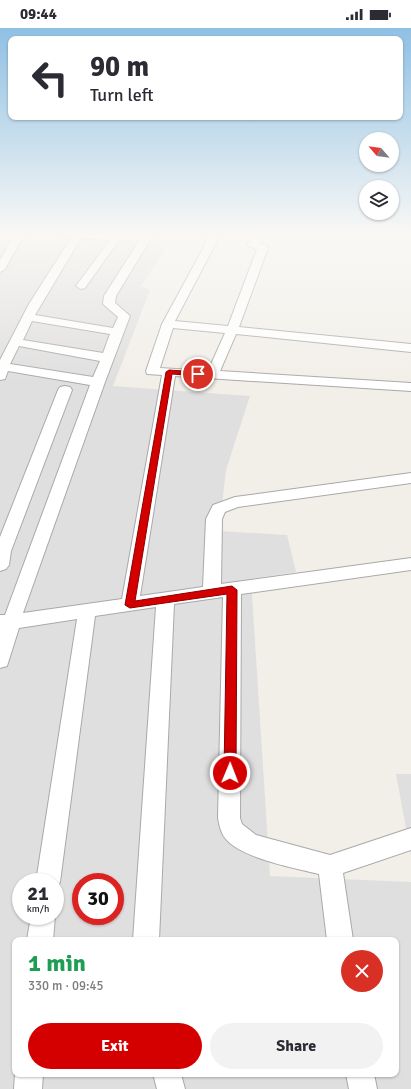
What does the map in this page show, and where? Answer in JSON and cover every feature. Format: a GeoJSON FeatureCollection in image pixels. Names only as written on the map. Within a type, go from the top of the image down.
{"type":"FeatureCollection","features":[{"type":"Feature","properties":{"kind":"street"},"geometry":{"type":"LineString","coordinates":[[48,285],[28,317],[1,369],[98,382]]}},
{"type":"Feature","properties":{"kind":"street"},"geometry":{"type":"LineString","coordinates":[[0,661],[5,621],[124,316],[109,304],[110,296],[117,285]]}},
{"type":"Feature","properties":{"kind":"street"},"geometry":{"type":"LineString","coordinates":[[189,285],[168,324],[152,371],[411,388]]}},
{"type":"Feature","properties":{"kind":"street"},"geometry":{"type":"LineString","coordinates":[[212,375],[232,331],[249,285]]}},
{"type":"Feature","properties":{"kind":"street"},"geometry":{"type":"LineString","coordinates":[[28,317],[117,332]]}},
{"type":"Feature","properties":{"kind":"street"},"geometry":{"type":"LineString","coordinates":[[168,324],[411,348]]}},
{"type":"Feature","properties":{"kind":"street"},"geometry":{"type":"LineString","coordinates":[[15,342],[107,358]]}},
{"type":"Feature","properties":{"kind":"street"},"geometry":{"type":"LineString","coordinates":[[130,605],[169,372]]}},
{"type":"Feature","properties":{"kind":"street"},"geometry":{"type":"LineString","coordinates":[[0,565],[3,551],[65,390]]}},
{"type":"Feature","properties":{"kind":"street"},"geometry":{"type":"LineString","coordinates":[[411,478],[235,502],[219,510],[214,519],[222,591],[229,818],[232,831],[250,844],[330,866],[411,839]]}},
{"type":"Feature","properties":{"kind":"street"},"geometry":{"type":"LineString","coordinates":[[5,621],[130,605],[346,572],[411,564]]}},
{"type":"Feature","properties":{"kind":"street"},"geometry":{"type":"LineString","coordinates":[[146,937],[165,600]]}},
{"type":"Feature","properties":{"kind":"street"},"geometry":{"type":"LineString","coordinates":[[49,873],[87,611]]}},
{"type":"Feature","properties":{"kind":"street"},"geometry":{"type":"LineString","coordinates":[[330,866],[340,937]]}},
{"type":"Feature","properties":{"kind":"street"},"geometry":{"type":"LineString","coordinates":[[40,937],[42,925]]}},
{"type":"Feature","properties":{"kind":"street"},"geometry":{"type":"LineString","coordinates":[[28,1089],[30,1077]]}},
{"type":"Feature","properties":{"kind":"street"},"geometry":{"type":"LineString","coordinates":[[168,1077],[171,1089]]}},
{"type":"Feature","properties":{"kind":"street"},"geometry":{"type":"LineString","coordinates":[[361,1077],[363,1089]]}},
{"type":"Feature","properties":{"kind":"shaded area"},"geometry":{"type":"Polygon","coordinates":[[[0,285],[142,285],[141,286],[150,290],[113,386],[250,396],[226,470],[219,531],[287,535],[296,572],[251,579],[270,876],[411,882],[411,1089],[0,1089],[0,285]]]}},
{"type":"Feature","properties":{"kind":"shaded area"},"geometry":{"type":"Polygon","coordinates":[[[396,774],[411,774],[411,855],[396,774]]]}},
{"type":"Feature","properties":{"kind":"route"},"geometry":{"type":"LineString","coordinates":[[198,374],[169,372],[130,605],[232,590],[230,773]]}}]}
